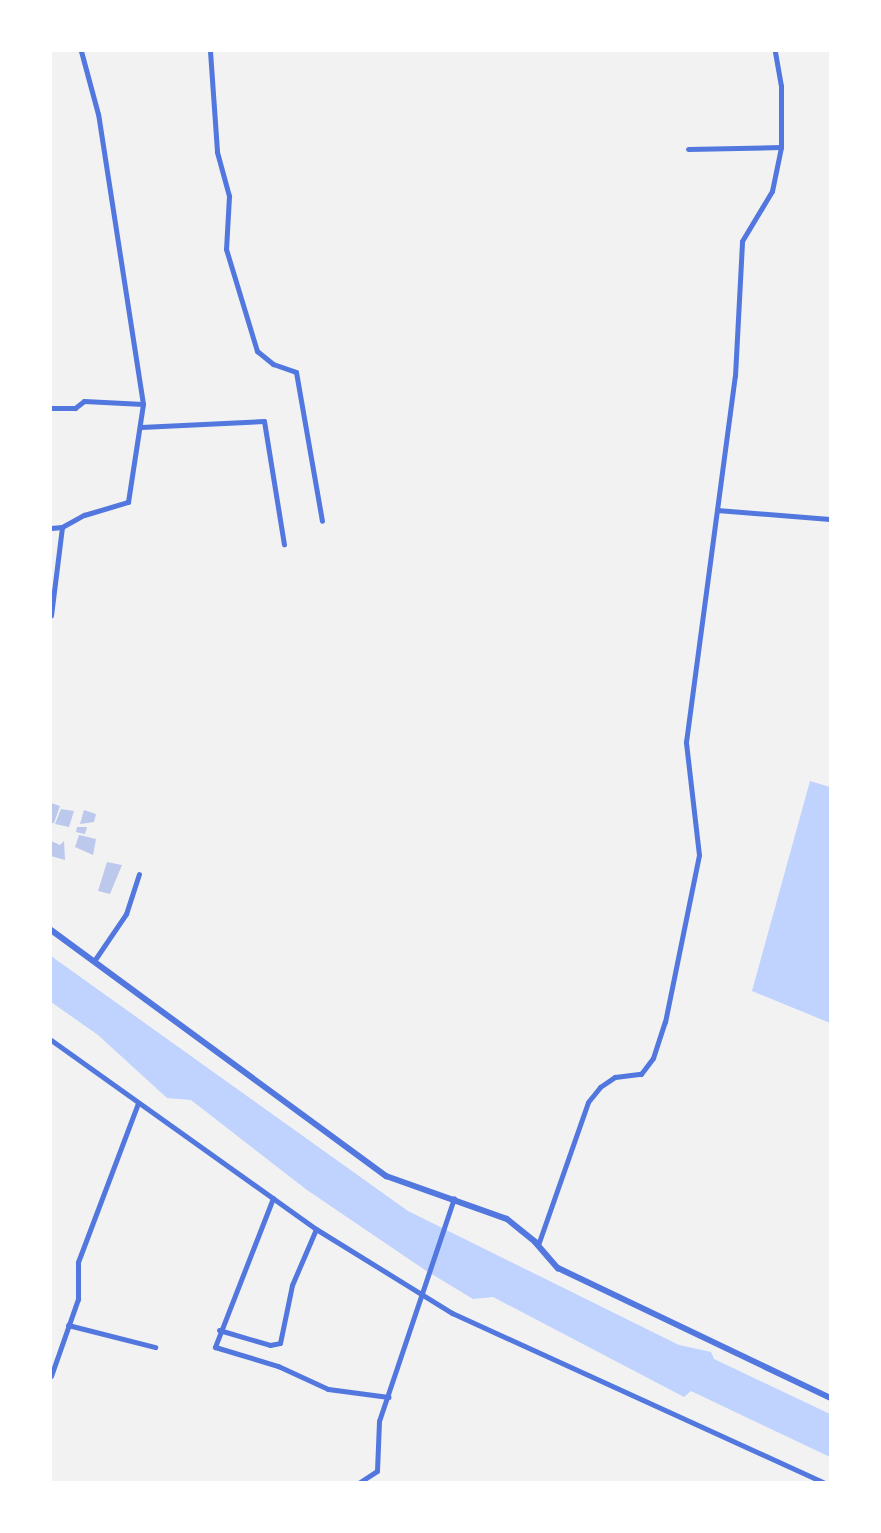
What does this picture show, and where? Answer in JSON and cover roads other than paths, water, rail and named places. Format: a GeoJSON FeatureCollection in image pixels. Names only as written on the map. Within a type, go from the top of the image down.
{"type":"FeatureCollection","features":[{"type":"Feature","properties":{"kind":"street"},"geometry":{"type":"LineString","coordinates":[[51,528],[62,527],[84,515],[128,502],[143,404],[98,114],[81,51]]}},
{"type":"Feature","properties":{"kind":"street"},"geometry":{"type":"LineString","coordinates":[[210,51],[217,152],[229,196],[226,249],[257,351],[273,364],[296,372],[322,521]]}},
{"type":"Feature","properties":{"kind":"street"},"geometry":{"type":"LineString","coordinates":[[538,1245],[588,1102],[615,1077],[641,1074],[653,1058],[665,1022],[699,855],[686,743],[736,376],[742,241],[772,191],[781,147],[781,86],[775,51]]}},
{"type":"Feature","properties":{"kind":"street"},"geometry":{"type":"LineString","coordinates":[[688,149],[781,147]]}},
{"type":"Feature","properties":{"kind":"street"},"geometry":{"type":"LineString","coordinates":[[51,408],[75,408],[84,401],[143,404]]}},
{"type":"Feature","properties":{"kind":"street"},"geometry":{"type":"LineString","coordinates":[[141,427],[264,421],[284,544]]}},
{"type":"Feature","properties":{"kind":"street"},"geometry":{"type":"LineString","coordinates":[[717,510],[830,519]]}},
{"type":"Feature","properties":{"kind":"street"},"geometry":{"type":"LineString","coordinates":[[51,615],[62,527]]}},
{"type":"Feature","properties":{"kind":"street"},"geometry":{"type":"LineString","coordinates":[[94,961],[126,914],[139,874]]}},
{"type":"Feature","properties":{"kind":"street"},"geometry":{"type":"LineString","coordinates":[[51,930],[386,1175],[507,1219],[538,1245],[558,1268],[830,1398]]}},
{"type":"Feature","properties":{"kind":"street"},"geometry":{"type":"LineString","coordinates":[[51,1040],[316,1229],[422,1291],[452,1313],[823,1482]]}},
{"type":"Feature","properties":{"kind":"street"},"geometry":{"type":"LineString","coordinates":[[51,1376],[78,1299],[78,1262],[138,1103]]}},
{"type":"Feature","properties":{"kind":"street"},"geometry":{"type":"LineString","coordinates":[[273,1198],[219,1330],[215,1347],[225,1353],[278,1366],[328,1389],[388,1397]]}},
{"type":"Feature","properties":{"kind":"street"},"geometry":{"type":"LineString","coordinates":[[360,1482],[376,1471],[379,1421],[454,1198]]}},
{"type":"Feature","properties":{"kind":"street"},"geometry":{"type":"LineString","coordinates":[[219,1330],[270,1345],[280,1343],[292,1285],[316,1229]]}},
{"type":"Feature","properties":{"kind":"street"},"geometry":{"type":"LineString","coordinates":[[68,1325],[155,1347]]}},
{"type":"Feature","properties":{"kind":"water"},"geometry":{"type":"Polygon","coordinates":[[[810,781],[830,787],[830,1023],[752,991],[810,781]]]}},
{"type":"Feature","properties":{"kind":"water"},"geometry":{"type":"Polygon","coordinates":[[[51,956],[408,1211],[679,1345],[711,1352],[714,1359],[830,1414],[830,1457],[691,1391],[684,1397],[493,1297],[473,1299],[425,1270],[307,1190],[191,1100],[167,1098],[98,1035],[51,1002],[51,956]]]}}]}
